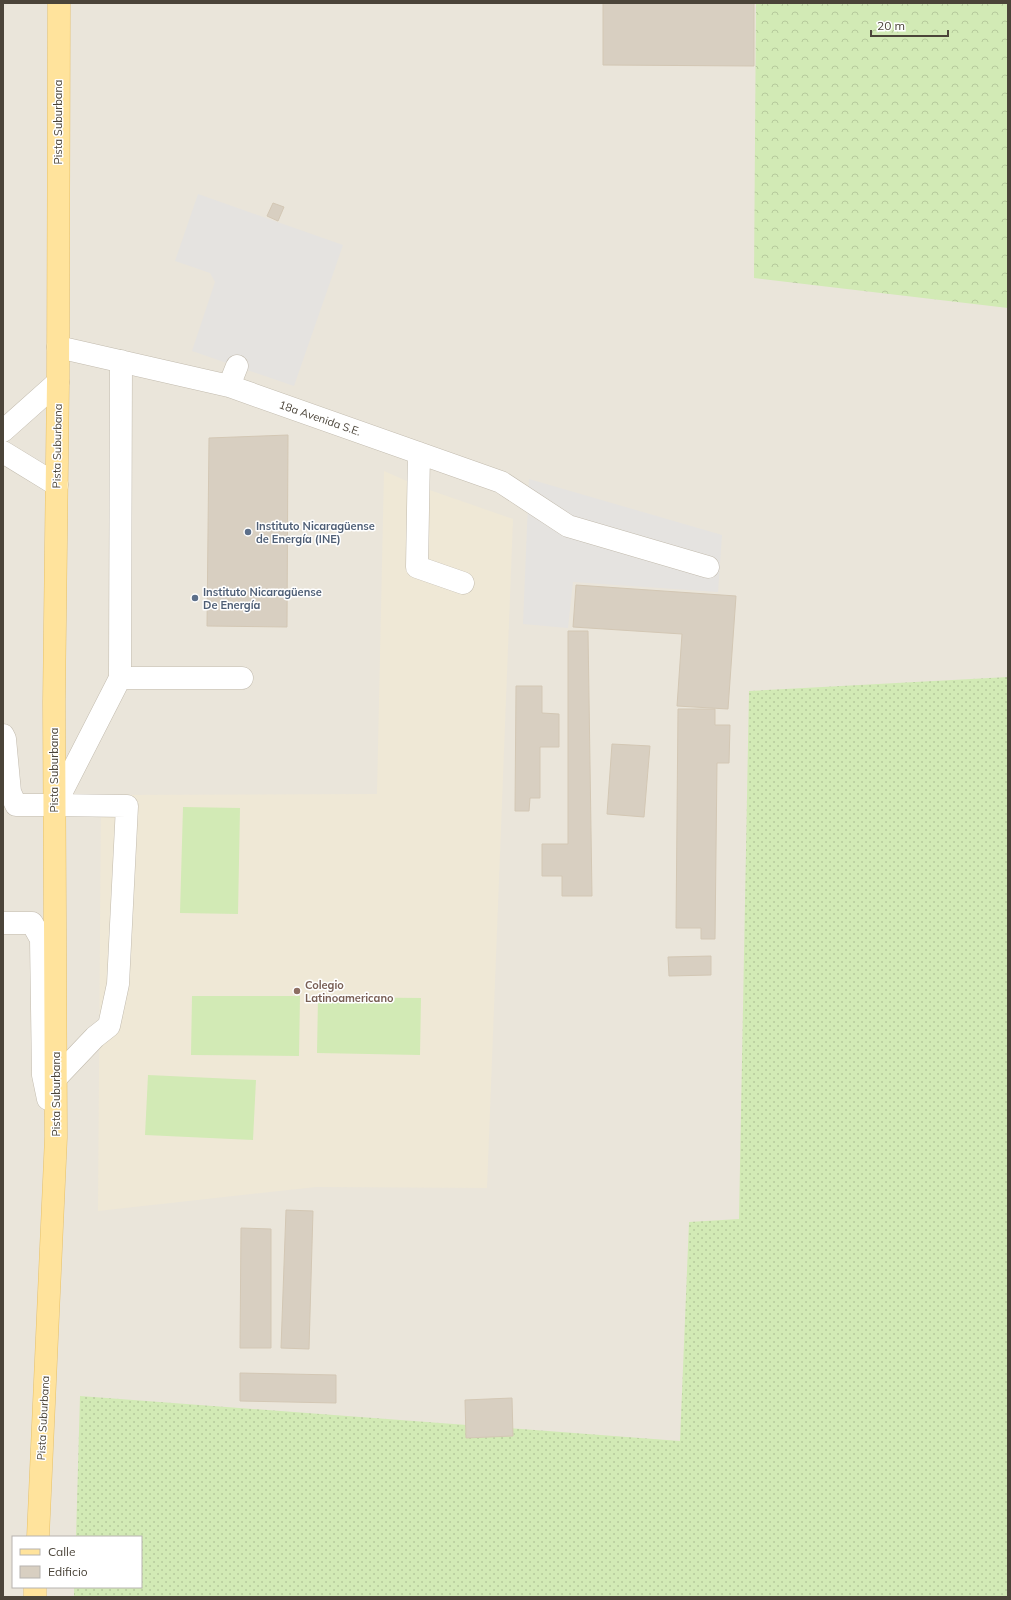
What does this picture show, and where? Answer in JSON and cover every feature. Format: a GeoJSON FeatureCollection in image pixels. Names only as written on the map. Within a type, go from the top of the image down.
{"type":"FeatureCollection","features":[{"type":"Feature","properties":{"kind":"main road","name":"Pista Suburbana"},"geometry":{"type":"LineString","coordinates":[[38,1536],[56,1137],[55,805],[58,382],[58,3]]}},
{"type":"Feature","properties":{"kind":"street","name":"18a Avenida S.E."},"geometry":{"type":"LineString","coordinates":[[58,347],[229,386],[501,482],[568,526],[708,567]]}},
{"type":"Feature","properties":{"kind":"street"},"geometry":{"type":"LineString","coordinates":[[55,805],[120,678],[121,361]]}},
{"type":"Feature","properties":{"kind":"street"},"geometry":{"type":"LineString","coordinates":[[229,386],[237,366]]}},
{"type":"Feature","properties":{"kind":"street"},"geometry":{"type":"LineString","coordinates":[[3,431],[58,382]]}},
{"type":"Feature","properties":{"kind":"street"},"geometry":{"type":"LineString","coordinates":[[3,452],[57,485]]}},
{"type":"Feature","properties":{"kind":"street"},"geometry":{"type":"LineString","coordinates":[[419,453],[417,567],[463,583]]}},
{"type":"Feature","properties":{"kind":"street"},"geometry":{"type":"LineString","coordinates":[[120,678],[242,678]]}},
{"type":"Feature","properties":{"kind":"street"},"geometry":{"type":"LineString","coordinates":[[3,735],[5,739],[10,792],[16,805],[127,806],[118,984],[109,1026],[95,1037],[56,1078]]}},
{"type":"Feature","properties":{"kind":"street"},"geometry":{"type":"LineString","coordinates":[[3,923],[32,923],[41,939],[43,1075],[56,1137]]}},
{"type":"Feature","properties":{"kind":"shaded area"},"geometry":{"type":"Polygon","coordinates":[[[3,3],[1008,3],[1008,1597],[3,1597],[3,3]]]}},
{"type":"Feature","properties":{"kind":"shaded area"},"geometry":{"type":"Polygon","coordinates":[[[198,194],[343,245],[294,386],[192,351],[215,282],[210,273],[175,261],[198,194]]]}},
{"type":"Feature","properties":{"kind":"shaded area","name":"Colegio Latinoamericano"},"geometry":{"type":"Polygon","coordinates":[[[384,471],[418,486],[513,519],[487,1188],[316,1187],[98,1211],[101,795],[377,794],[384,471]]]}},
{"type":"Feature","properties":{"kind":"shaded area"},"geometry":{"type":"Polygon","coordinates":[[[529,479],[722,535],[718,592],[573,582],[568,628],[523,624],[529,479]]]}},
{"type":"Feature","properties":{"kind":"green space"},"geometry":{"type":"Polygon","coordinates":[[[756,3],[1008,3],[1008,308],[754,278],[756,3]]]}},
{"type":"Feature","properties":{"kind":"green space"},"geometry":{"type":"Polygon","coordinates":[[[1008,677],[1008,1597],[74,1597],[74,1588],[142,1588],[142,1536],[76,1536],[80,1396],[680,1441],[689,1222],[739,1219],[749,691],[1008,677]]]}},
{"type":"Feature","properties":{"kind":"green space"},"geometry":{"type":"Polygon","coordinates":[[[183,807],[240,808],[238,914],[180,913],[183,807]]]}},
{"type":"Feature","properties":{"kind":"green space"},"geometry":{"type":"Polygon","coordinates":[[[192,996],[300,996],[299,1056],[191,1055],[192,996]]]}},
{"type":"Feature","properties":{"kind":"green space"},"geometry":{"type":"Polygon","coordinates":[[[318,997],[421,998],[420,1055],[317,1053],[318,997]]]}},
{"type":"Feature","properties":{"kind":"green space"},"geometry":{"type":"Polygon","coordinates":[[[148,1075],[256,1080],[253,1140],[145,1135],[148,1075]]]}},
{"type":"Feature","properties":{"kind":"building"},"geometry":{"type":"Polygon","coordinates":[[[603,3],[754,3],[754,66],[603,65],[603,3]]]}},
{"type":"Feature","properties":{"kind":"building"},"geometry":{"type":"Polygon","coordinates":[[[273,203],[284,207],[278,221],[267,216],[273,203]]]}},
{"type":"Feature","properties":{"kind":"building","name":"Instituto Nicaragüense de Energía (INE)"},"geometry":{"type":"Polygon","coordinates":[[[288,435],[287,627],[207,626],[209,438],[288,435]]]}},
{"type":"Feature","properties":{"kind":"building"},"geometry":{"type":"Polygon","coordinates":[[[576,585],[736,596],[728,709],[677,706],[682,634],[573,627],[576,585]]]}},
{"type":"Feature","properties":{"kind":"building"},"geometry":{"type":"Polygon","coordinates":[[[568,631],[588,631],[592,896],[562,896],[562,876],[542,876],[542,844],[568,844],[568,631]]]}},
{"type":"Feature","properties":{"kind":"building"},"geometry":{"type":"Polygon","coordinates":[[[516,686],[542,686],[542,713],[559,714],[559,747],[540,747],[540,798],[530,798],[529,811],[515,811],[516,686]]]}},
{"type":"Feature","properties":{"kind":"building"},"geometry":{"type":"Polygon","coordinates":[[[678,709],[715,709],[715,725],[730,725],[729,763],[717,763],[715,939],[701,939],[701,928],[676,928],[678,709]]]}},
{"type":"Feature","properties":{"kind":"building"},"geometry":{"type":"Polygon","coordinates":[[[612,744],[650,746],[644,817],[607,814],[612,744]]]}},
{"type":"Feature","properties":{"kind":"building"},"geometry":{"type":"Polygon","coordinates":[[[711,956],[711,975],[669,976],[668,957],[711,956]]]}},
{"type":"Feature","properties":{"kind":"building"},"geometry":{"type":"Polygon","coordinates":[[[286,1210],[313,1211],[309,1349],[281,1348],[286,1210]]]}},
{"type":"Feature","properties":{"kind":"building"},"geometry":{"type":"Polygon","coordinates":[[[241,1228],[271,1229],[271,1348],[240,1348],[241,1228]]]}},
{"type":"Feature","properties":{"kind":"building"},"geometry":{"type":"Polygon","coordinates":[[[240,1373],[336,1375],[336,1403],[240,1401],[240,1373]]]}},
{"type":"Feature","properties":{"kind":"building"},"geometry":{"type":"Polygon","coordinates":[[[512,1398],[513,1436],[466,1438],[465,1400],[512,1398]]]}},
{"type":"Feature","properties":{"kind":"place","name":"Instituto Nicaragüense de Energía (INE)"},"geometry":{"type":"Point","coordinates":[248,532]}},
{"type":"Feature","properties":{"kind":"place","name":"Instituto Nicaragüense De Energía"},"geometry":{"type":"Point","coordinates":[195,598]}},
{"type":"Feature","properties":{"kind":"place","name":"Colegio Latinoamericano"},"geometry":{"type":"Point","coordinates":[297,991]}}]}
